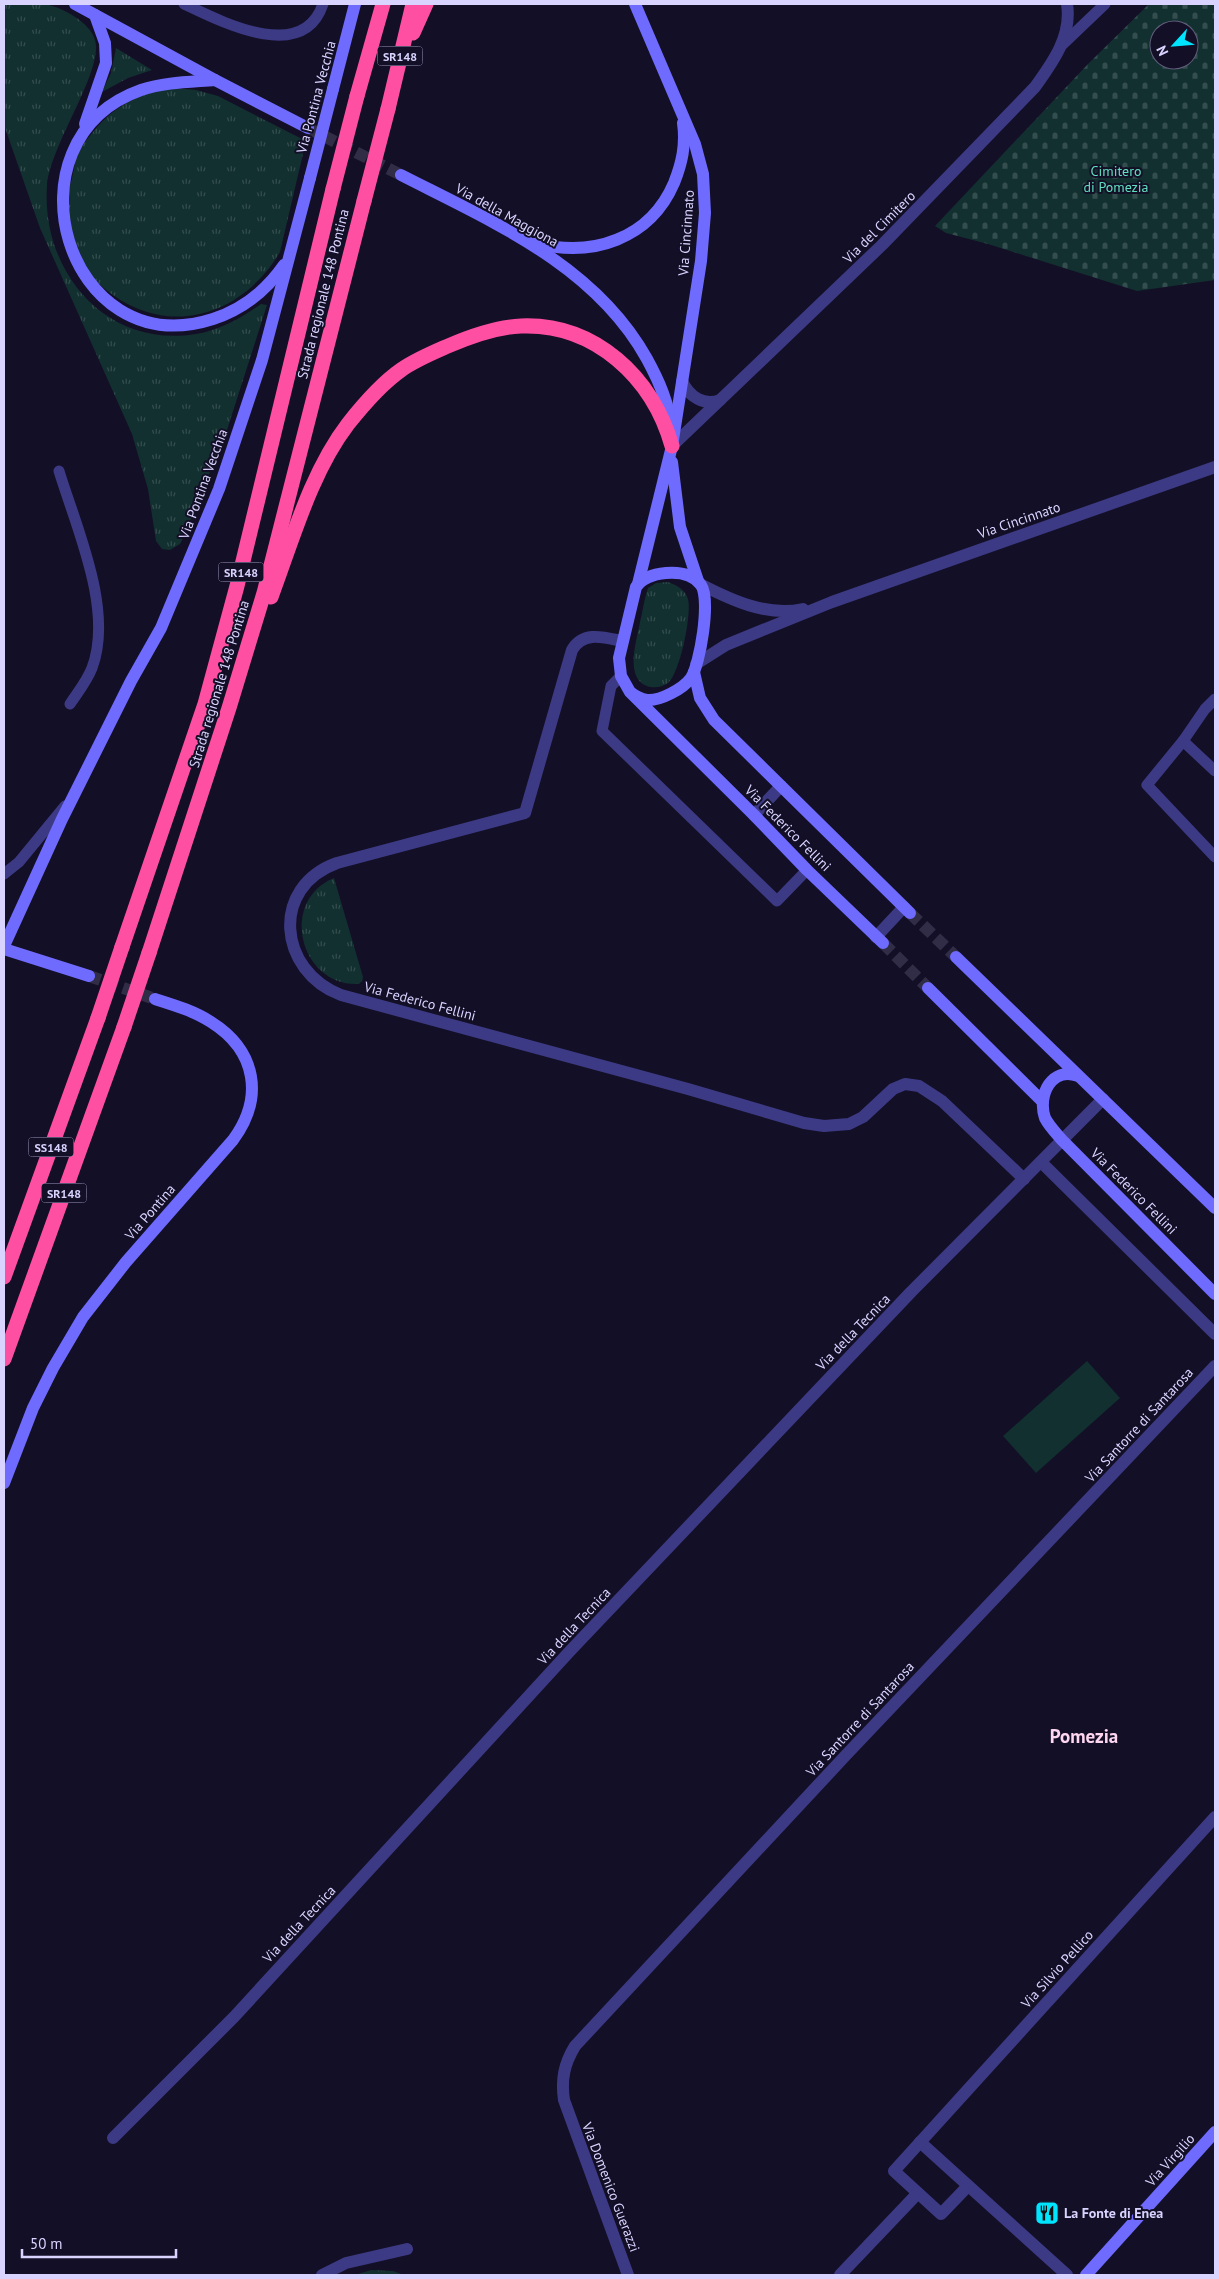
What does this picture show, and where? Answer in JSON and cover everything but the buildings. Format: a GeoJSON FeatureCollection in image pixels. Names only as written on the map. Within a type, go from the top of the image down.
{"type":"FeatureCollection","features":[{"type":"Feature","properties":{"kind":"highway","name":"Strada regionale 148 Pontina"},"geometry":{"type":"LineString","coordinates":[[98,1018],[205,704],[242,567],[333,189],[382,4]]}},
{"type":"Feature","properties":{"kind":"highway","name":"Strada regionale 148 Pontina"},"geometry":{"type":"LineString","coordinates":[[4,1359],[124,1027],[230,708],[268,577],[388,109],[413,4]]}},
{"type":"Feature","properties":{"kind":"highway"},"geometry":{"type":"LineString","coordinates":[[396,71],[426,4]]}},
{"type":"Feature","properties":{"kind":"highway"},"geometry":{"type":"LineString","coordinates":[[230,708],[307,501],[326,458],[348,424],[361,409],[386,382],[408,365],[457,342],[500,329],[529,326],[570,333],[601,346],[626,366],[659,410],[672,446]]}},
{"type":"Feature","properties":{"kind":"highway","name":"SS148"},"geometry":{"type":"LineString","coordinates":[[4,1276],[98,1018]]}},
{"type":"Feature","properties":{"kind":"street"},"geometry":{"type":"LineString","coordinates":[[75,4],[308,128]]}},
{"type":"Feature","properties":{"kind":"street","name":"Via Pontina Vecchia"},"geometry":{"type":"LineString","coordinates":[[4,948],[27,890],[131,681],[161,628],[219,489],[262,360],[355,4]]}},
{"type":"Feature","properties":{"kind":"street","name":"Via Cincinnato"},"geometry":{"type":"LineString","coordinates":[[635,4],[677,99],[697,150],[705,192],[703,245],[672,446],[638,584]]}},
{"type":"Feature","properties":{"kind":"street","name":"Via del Cimitero"},"geometry":{"type":"LineString","coordinates":[[672,446],[882,246],[1004,121],[1040,80],[1061,46],[1067,25],[1067,4]]}},
{"type":"Feature","properties":{"kind":"street"},"geometry":{"type":"LineString","coordinates":[[95,15],[105,42],[106,63],[84,126],[65,164],[60,182],[58,203],[64,238],[78,269],[88,284],[101,297],[117,308],[153,324],[170,326],[202,322],[235,310],[258,296],[289,259]]}},
{"type":"Feature","properties":{"kind":"street"},"geometry":{"type":"LineString","coordinates":[[84,126],[110,105],[139,91],[172,83],[215,80]]}},
{"type":"Feature","properties":{"kind":"street"},"geometry":{"type":"LineString","coordinates":[[526,240],[559,248],[586,248],[619,239],[639,228],[648,220],[670,192],[681,166],[685,140],[677,99]]}},
{"type":"Feature","properties":{"kind":"street","name":"Via della Maggiona"},"geometry":{"type":"LineString","coordinates":[[401,175],[526,240],[582,280],[630,332],[663,390],[669,413],[672,446]]}},
{"type":"Feature","properties":{"kind":"street"},"geometry":{"type":"LineString","coordinates":[[682,381],[689,392],[699,400],[711,402],[720,400]]}},
{"type":"Feature","properties":{"kind":"street","name":"Via Cincinnato"},"geometry":{"type":"LineString","coordinates":[[672,446],[674,485],[680,527],[699,583],[737,601],[771,611],[788,612],[832,602]]}},
{"type":"Feature","properties":{"kind":"street","name":"Via Cincinnato"},"geometry":{"type":"LineString","coordinates":[[695,668],[726,645],[832,602],[1215,468]]}},
{"type":"Feature","properties":{"kind":"street"},"geometry":{"type":"LineString","coordinates":[[671,572],[686,574],[699,583],[705,596],[705,612],[695,668],[686,683],[659,698],[646,700],[630,692],[621,676],[619,658],[634,591],[638,584],[652,576],[671,572]]}},
{"type":"Feature","properties":{"kind":"street","name":"Via Federico Fellini"},"geometry":{"type":"LineString","coordinates":[[622,641],[590,636],[577,643],[572,650],[525,813],[337,863],[321,870],[311,878],[299,895],[293,908],[290,924],[293,948],[306,971],[316,982],[341,995],[688,1089],[804,1123],[824,1126],[849,1124],[863,1117],[893,1089],[905,1084],[919,1086],[942,1101],[1024,1179]]}},
{"type":"Feature","properties":{"kind":"street","name":"Via Federico Fellini"},"geometry":{"type":"LineString","coordinates":[[630,692],[879,940],[907,910],[709,714],[700,698],[695,668]]}},
{"type":"Feature","properties":{"kind":"street"},"geometry":{"type":"LineString","coordinates":[[754,815],[781,786]]}},
{"type":"Feature","properties":{"kind":"street"},"geometry":{"type":"LineString","coordinates":[[4,948],[89,976]]}},
{"type":"Feature","properties":{"kind":"street"},"geometry":{"type":"LineString","coordinates":[[956,958],[1215,1208]]}},
{"type":"Feature","properties":{"kind":"street","name":"Via Federico Fellini"},"geometry":{"type":"LineString","coordinates":[[928,988],[1043,1102],[1046,1119],[1062,1140],[1215,1294]]}},
{"type":"Feature","properties":{"kind":"street","name":"Via Pontina"},"geometry":{"type":"LineString","coordinates":[[4,1483],[42,1389],[83,1317],[126,1262],[240,1130],[249,1108],[252,1091],[250,1072],[244,1055],[237,1044],[210,1021],[155,998]]}},
{"type":"Feature","properties":{"kind":"street"},"geometry":{"type":"LineString","coordinates":[[1043,1102],[1045,1090],[1052,1080],[1066,1074],[1078,1076]]}},
{"type":"Feature","properties":{"kind":"street","name":"Via della Tecnica"},"geometry":{"type":"LineString","coordinates":[[113,2138],[234,2017],[570,1651],[911,1292],[1103,1099]]}},
{"type":"Feature","properties":{"kind":"street"},"geometry":{"type":"LineString","coordinates":[[1041,1162],[1215,1334]]}},
{"type":"Feature","properties":{"kind":"street","name":"Via Santorre di Santarosa"},"geometry":{"type":"LineString","coordinates":[[566,2110],[563,2078],[574,2046],[799,1805],[1215,1366]]}},
{"type":"Feature","properties":{"kind":"street","name":"Via Silvio Pellico"},"geometry":{"type":"LineString","coordinates":[[918,2193],[894,2171],[1215,1816]]}},
{"type":"Feature","properties":{"kind":"street","name":"Via Domenico Guerazzi"},"geometry":{"type":"LineString","coordinates":[[566,2110],[628,2275]]}},
{"type":"Feature","properties":{"kind":"street","name":"Via Virgilio"},"geometry":{"type":"LineString","coordinates":[[1086,2275],[1215,2132]]}},
{"type":"Feature","properties":{"kind":"street"},"geometry":{"type":"LineString","coordinates":[[920,2142],[1067,2275]]}},
{"type":"Feature","properties":{"kind":"street"},"geometry":{"type":"LineString","coordinates":[[840,2275],[918,2193],[941,2214],[968,2186]]}},
{"type":"Feature","properties":{"kind":"street"},"geometry":{"type":"LineString","coordinates":[[322,2275],[346,2262],[407,2249]]}},
{"type":"Feature","properties":{"kind":"lane"},"geometry":{"type":"LineString","coordinates":[[184,4],[237,26],[264,33],[283,35],[299,33],[310,27],[319,17],[323,4]]}},
{"type":"Feature","properties":{"kind":"lane"},"geometry":{"type":"LineString","coordinates":[[1061,46],[1105,4]]}},
{"type":"Feature","properties":{"kind":"lane"},"geometry":{"type":"LineString","coordinates":[[59,471],[95,587],[99,610],[98,637],[94,660],[85,682],[70,704]]}},
{"type":"Feature","properties":{"kind":"lane"},"geometry":{"type":"LineString","coordinates":[[621,676],[611,686],[602,731],[777,901],[807,870]]}},
{"type":"Feature","properties":{"kind":"lane"},"geometry":{"type":"LineString","coordinates":[[1215,699],[1205,709],[1184,742],[1147,785],[1215,857]]}},
{"type":"Feature","properties":{"kind":"lane"},"geometry":{"type":"LineString","coordinates":[[1184,742],[1215,771]]}},
{"type":"Feature","properties":{"kind":"lane"},"geometry":{"type":"LineString","coordinates":[[4,874],[19,862],[76,793]]}},
{"type":"Feature","properties":{"kind":"green space"},"geometry":{"type":"Polygon","coordinates":[[[40,3],[59,8],[82,22],[95,40],[96,53],[92,70],[57,150],[50,169],[47,186],[48,217],[55,247],[68,274],[86,298],[108,316],[134,329],[164,335],[196,334],[213,330],[230,323],[261,304],[267,305],[227,430],[184,536],[180,544],[170,550],[162,549],[156,541],[148,489],[132,434],[40,228],[4,125],[4,4],[40,3]]]}},
{"type":"Feature","properties":{"kind":"green space","name":"Cimitero di Pomezia"},"geometry":{"type":"Polygon","coordinates":[[[1149,4],[1215,4],[1215,280],[1137,291],[988,244],[946,233],[935,226],[1088,64],[1149,4]]]}},
{"type":"Feature","properties":{"kind":"green space"},"geometry":{"type":"Polygon","coordinates":[[[116,48],[152,70],[128,78],[102,92],[111,73],[116,48]]]}},
{"type":"Feature","properties":{"kind":"green space"},"geometry":{"type":"Polygon","coordinates":[[[175,88],[196,90],[218,96],[306,141],[280,252],[265,273],[247,290],[227,304],[206,312],[183,316],[159,315],[136,308],[113,295],[98,283],[80,259],[66,207],[78,152],[98,126],[116,109],[126,103],[148,94],[175,88]]]}},
{"type":"Feature","properties":{"kind":"green space"},"geometry":{"type":"Polygon","coordinates":[[[668,582],[677,586],[687,596],[689,607],[687,630],[681,656],[672,677],[664,685],[650,687],[642,683],[637,676],[634,668],[635,649],[648,588],[656,583],[668,582]]]}},
{"type":"Feature","properties":{"kind":"green space"},"geometry":{"type":"Polygon","coordinates":[[[334,878],[363,977],[359,984],[339,981],[322,972],[310,958],[303,941],[302,922],[306,905],[317,889],[334,878]]]}},
{"type":"Feature","properties":{"kind":"green space"},"geometry":{"type":"Polygon","coordinates":[[[1087,1361],[1120,1398],[1036,1473],[1003,1436],[1087,1361]]]}},
{"type":"Feature","properties":{"kind":"green space"},"geometry":{"type":"Polygon","coordinates":[[[371,2270],[393,2271],[404,2275],[355,2275],[371,2270]]]}},
{"type":"Feature","properties":{"kind":"tunnel"},"geometry":{"type":"LineString","coordinates":[[308,128],[401,175]]}},
{"type":"Feature","properties":{"kind":"tunnel"},"geometry":{"type":"LineString","coordinates":[[910,913],[956,957]]}},
{"type":"Feature","properties":{"kind":"tunnel"},"geometry":{"type":"LineString","coordinates":[[883,943],[928,988]]}},
{"type":"Feature","properties":{"kind":"tunnel"},"geometry":{"type":"LineString","coordinates":[[89,976],[155,999]]}},
{"type":"Feature","properties":{"kind":"place","name":"La Fonte di Enea"},"geometry":{"type":"Point","coordinates":[1047,2213]}},
{"type":"Feature","properties":{"kind":"district","name":"Pomezia"},"geometry":{"type":"Point","coordinates":[1084,1736]}}]}
